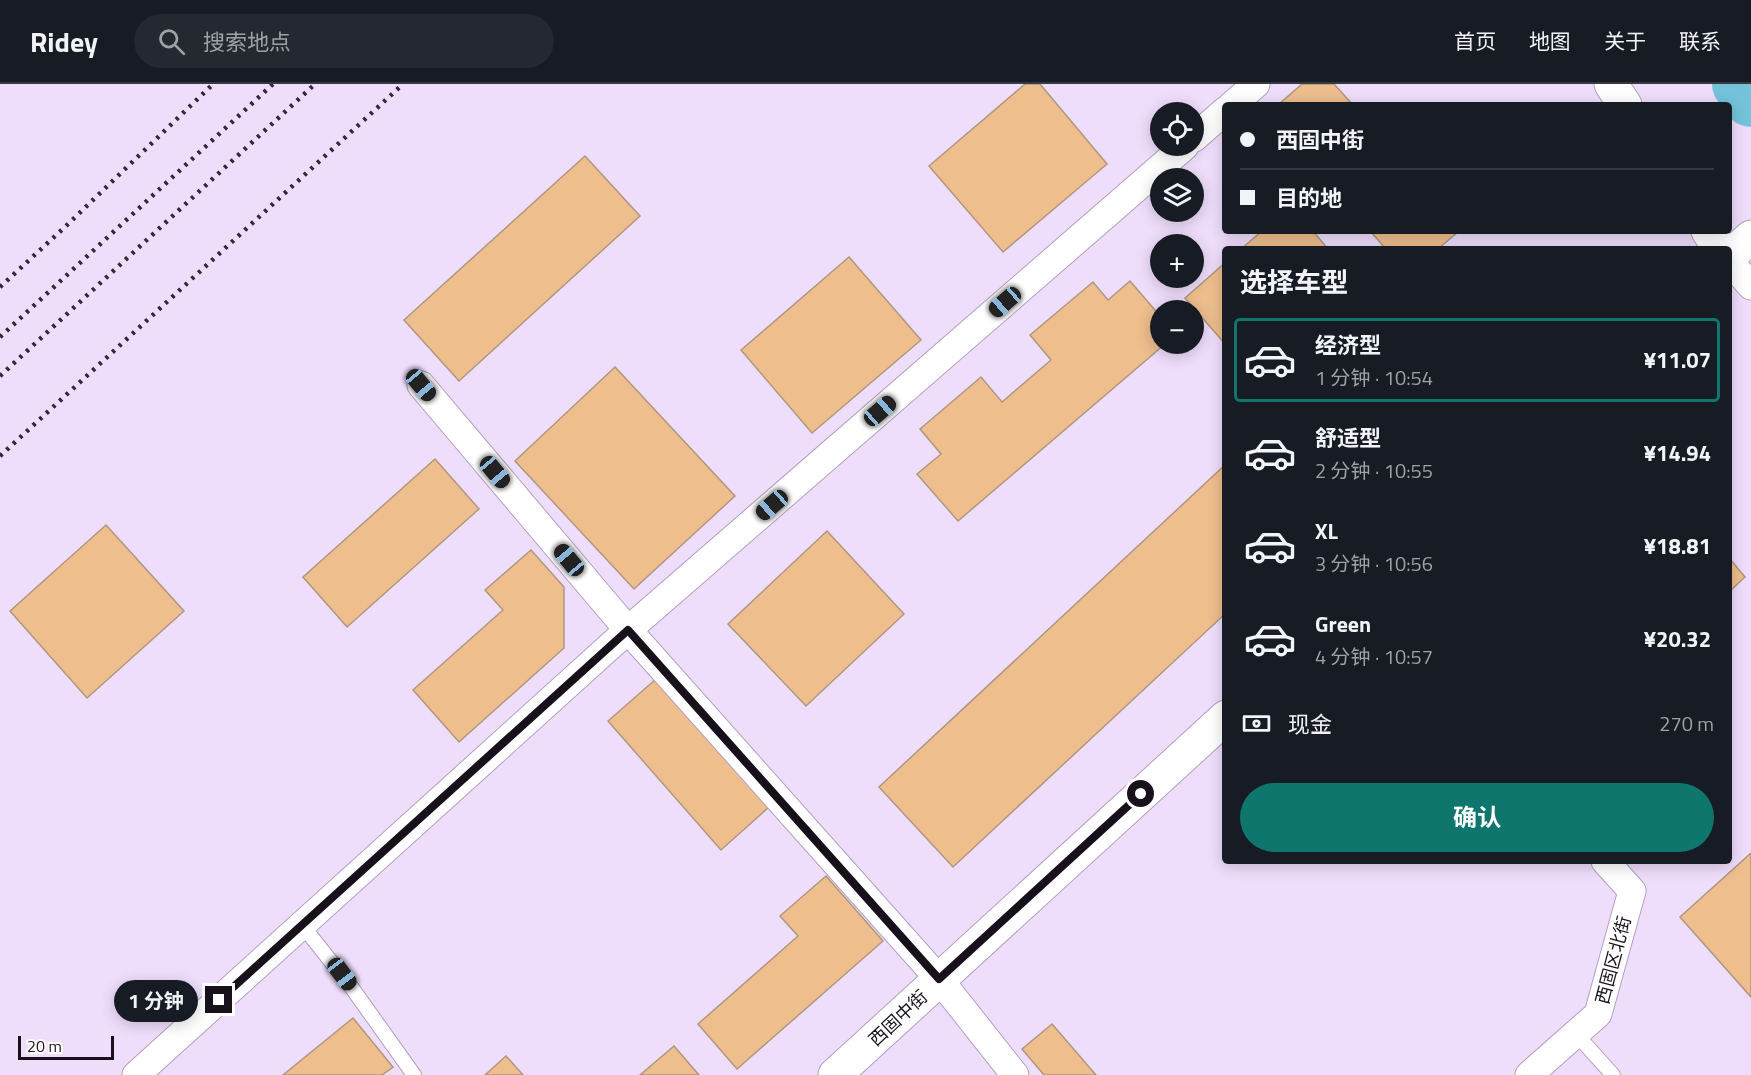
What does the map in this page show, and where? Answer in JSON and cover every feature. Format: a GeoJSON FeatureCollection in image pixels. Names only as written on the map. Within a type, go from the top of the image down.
{"type":"FeatureCollection","features":[{"type":"Feature","properties":{"kind":"street"},"geometry":{"type":"LineString","coordinates":[[1235,102],[1256,84]]}},
{"type":"Feature","properties":{"kind":"street"},"geometry":{"type":"LineString","coordinates":[[1611,84],[1623,102]]}},
{"type":"Feature","properties":{"kind":"street"},"geometry":{"type":"LineString","coordinates":[[1204,129],[1222,114]]}},
{"type":"Feature","properties":{"kind":"street"},"geometry":{"type":"LineString","coordinates":[[136,1075],[628,630],[1173,156]]}},
{"type":"Feature","properties":{"kind":"street"},"geometry":{"type":"LineString","coordinates":[[1732,254],[1751,237]]}},
{"type":"Feature","properties":{"kind":"street"},"geometry":{"type":"LineString","coordinates":[[1732,264],[1751,286]]}},
{"type":"Feature","properties":{"kind":"street"},"geometry":{"type":"LineString","coordinates":[[421,385],[628,630],[939,979],[1015,1075]]}},
{"type":"Feature","properties":{"kind":"street","name":"西固中街"},"geometry":{"type":"LineString","coordinates":[[835,1075],[889,1028],[939,979],[1222,721]]}},
{"type":"Feature","properties":{"kind":"street","name":"西固区北街"},"geometry":{"type":"LineString","coordinates":[[1529,1075],[1598,1014],[1632,891],[1608,864]]}},
{"type":"Feature","properties":{"kind":"lane"},"geometry":{"type":"LineString","coordinates":[[302,925],[352,988],[414,1075]]}},
{"type":"Feature","properties":{"kind":"lane"},"geometry":{"type":"LineString","coordinates":[[1576,1034],[1613,1075]]}},
{"type":"Feature","properties":{"kind":"building"},"geometry":{"type":"Polygon","coordinates":[[[1025,84],[1040,84],[1107,164],[1003,252],[929,166],[1025,84]]]}},
{"type":"Feature","properties":{"kind":"building"},"geometry":{"type":"Polygon","coordinates":[[[1302,84],[1334,84],[1350,102],[1281,102],[1302,84]]]}},
{"type":"Feature","properties":{"kind":"building"},"geometry":{"type":"Polygon","coordinates":[[[585,156],[640,216],[459,381],[404,320],[585,156]]]}},
{"type":"Feature","properties":{"kind":"building"},"geometry":{"type":"Polygon","coordinates":[[[1258,234],[1316,234],[1326,246],[1244,246],[1258,234]]]}},
{"type":"Feature","properties":{"kind":"building"},"geometry":{"type":"Polygon","coordinates":[[[1373,234],[1456,234],[1442,246],[1383,246],[1373,234]]]}},
{"type":"Feature","properties":{"kind":"building"},"geometry":{"type":"Polygon","coordinates":[[[849,257],[921,340],[812,433],[741,350],[849,257]]]}},
{"type":"Feature","properties":{"kind":"building"},"geometry":{"type":"Polygon","coordinates":[[[1222,266],[1222,340],[1204,320],[1204,300],[1187,300],[1185,298],[1196,288],[1204,288],[1204,281],[1222,266]]]}},
{"type":"Feature","properties":{"kind":"building"},"geometry":{"type":"Polygon","coordinates":[[[1130,281],[1150,304],[1150,354],[1153,354],[958,521],[917,474],[941,454],[920,429],[981,377],[1002,402],[1051,360],[1030,335],[1093,282],[1108,300],[1130,281]]]}},
{"type":"Feature","properties":{"kind":"building"},"geometry":{"type":"Polygon","coordinates":[[[615,367],[735,496],[634,589],[515,461],[615,367]]]}},
{"type":"Feature","properties":{"kind":"building"},"geometry":{"type":"Polygon","coordinates":[[[435,459],[479,509],[347,627],[303,577],[435,459]]]}},
{"type":"Feature","properties":{"kind":"building"},"geometry":{"type":"Polygon","coordinates":[[[1222,468],[1222,617],[953,867],[879,787],[1222,468]]]}},
{"type":"Feature","properties":{"kind":"building"},"geometry":{"type":"Polygon","coordinates":[[[106,525],[184,611],[87,698],[10,611],[106,525]]]}},
{"type":"Feature","properties":{"kind":"building"},"geometry":{"type":"Polygon","coordinates":[[[827,531],[904,614],[806,706],[728,624],[827,531]]]}},
{"type":"Feature","properties":{"kind":"building"},"geometry":{"type":"Polygon","coordinates":[[[531,550],[564,587],[564,648],[459,742],[413,690],[503,610],[485,590],[531,550]]]}},
{"type":"Feature","properties":{"kind":"building"},"geometry":{"type":"Polygon","coordinates":[[[1732,561],[1745,577],[1732,589],[1732,561]]]}},
{"type":"Feature","properties":{"kind":"building"},"geometry":{"type":"Polygon","coordinates":[[[656,679],[769,807],[721,850],[608,721],[656,679]]]}},
{"type":"Feature","properties":{"kind":"building"},"geometry":{"type":"Polygon","coordinates":[[[1751,853],[1751,997],[1680,917],[1751,853]]]}},
{"type":"Feature","properties":{"kind":"building"},"geometry":{"type":"Polygon","coordinates":[[[826,876],[883,941],[737,1069],[698,1024],[798,936],[780,916],[826,876]]]}},
{"type":"Feature","properties":{"kind":"building"},"geometry":{"type":"Polygon","coordinates":[[[353,1018],[393,1067],[382,1075],[283,1075],[353,1018]]]}},
{"type":"Feature","properties":{"kind":"building"},"geometry":{"type":"Polygon","coordinates":[[[1052,1024],[1096,1075],[1044,1075],[1022,1049],[1052,1024]]]}},
{"type":"Feature","properties":{"kind":"building"},"geometry":{"type":"Polygon","coordinates":[[[674,1046],[699,1075],[640,1075],[674,1046]]]}},
{"type":"Feature","properties":{"kind":"building"},"geometry":{"type":"Polygon","coordinates":[[[506,1056],[523,1075],[485,1075],[506,1056]]]}},
{"type":"Feature","properties":{"kind":"waterway"},"geometry":{"type":"LineString","coordinates":[[1741,84],[1751,98]]}},
{"type":"Feature","properties":{"kind":"railway"},"geometry":{"type":"LineString","coordinates":[[0,287],[213,84]]}},
{"type":"Feature","properties":{"kind":"railway"},"geometry":{"type":"LineString","coordinates":[[0,337],[273,84]]}},
{"type":"Feature","properties":{"kind":"railway"},"geometry":{"type":"LineString","coordinates":[[0,376],[315,84]]}},
{"type":"Feature","properties":{"kind":"railway"},"geometry":{"type":"LineString","coordinates":[[0,456],[403,84]]}},
{"type":"Feature","properties":{"kind":"route"},"geometry":{"type":"LineString","coordinates":[[219,1000],[628,630],[939,979],[1141,794]]}}]}
